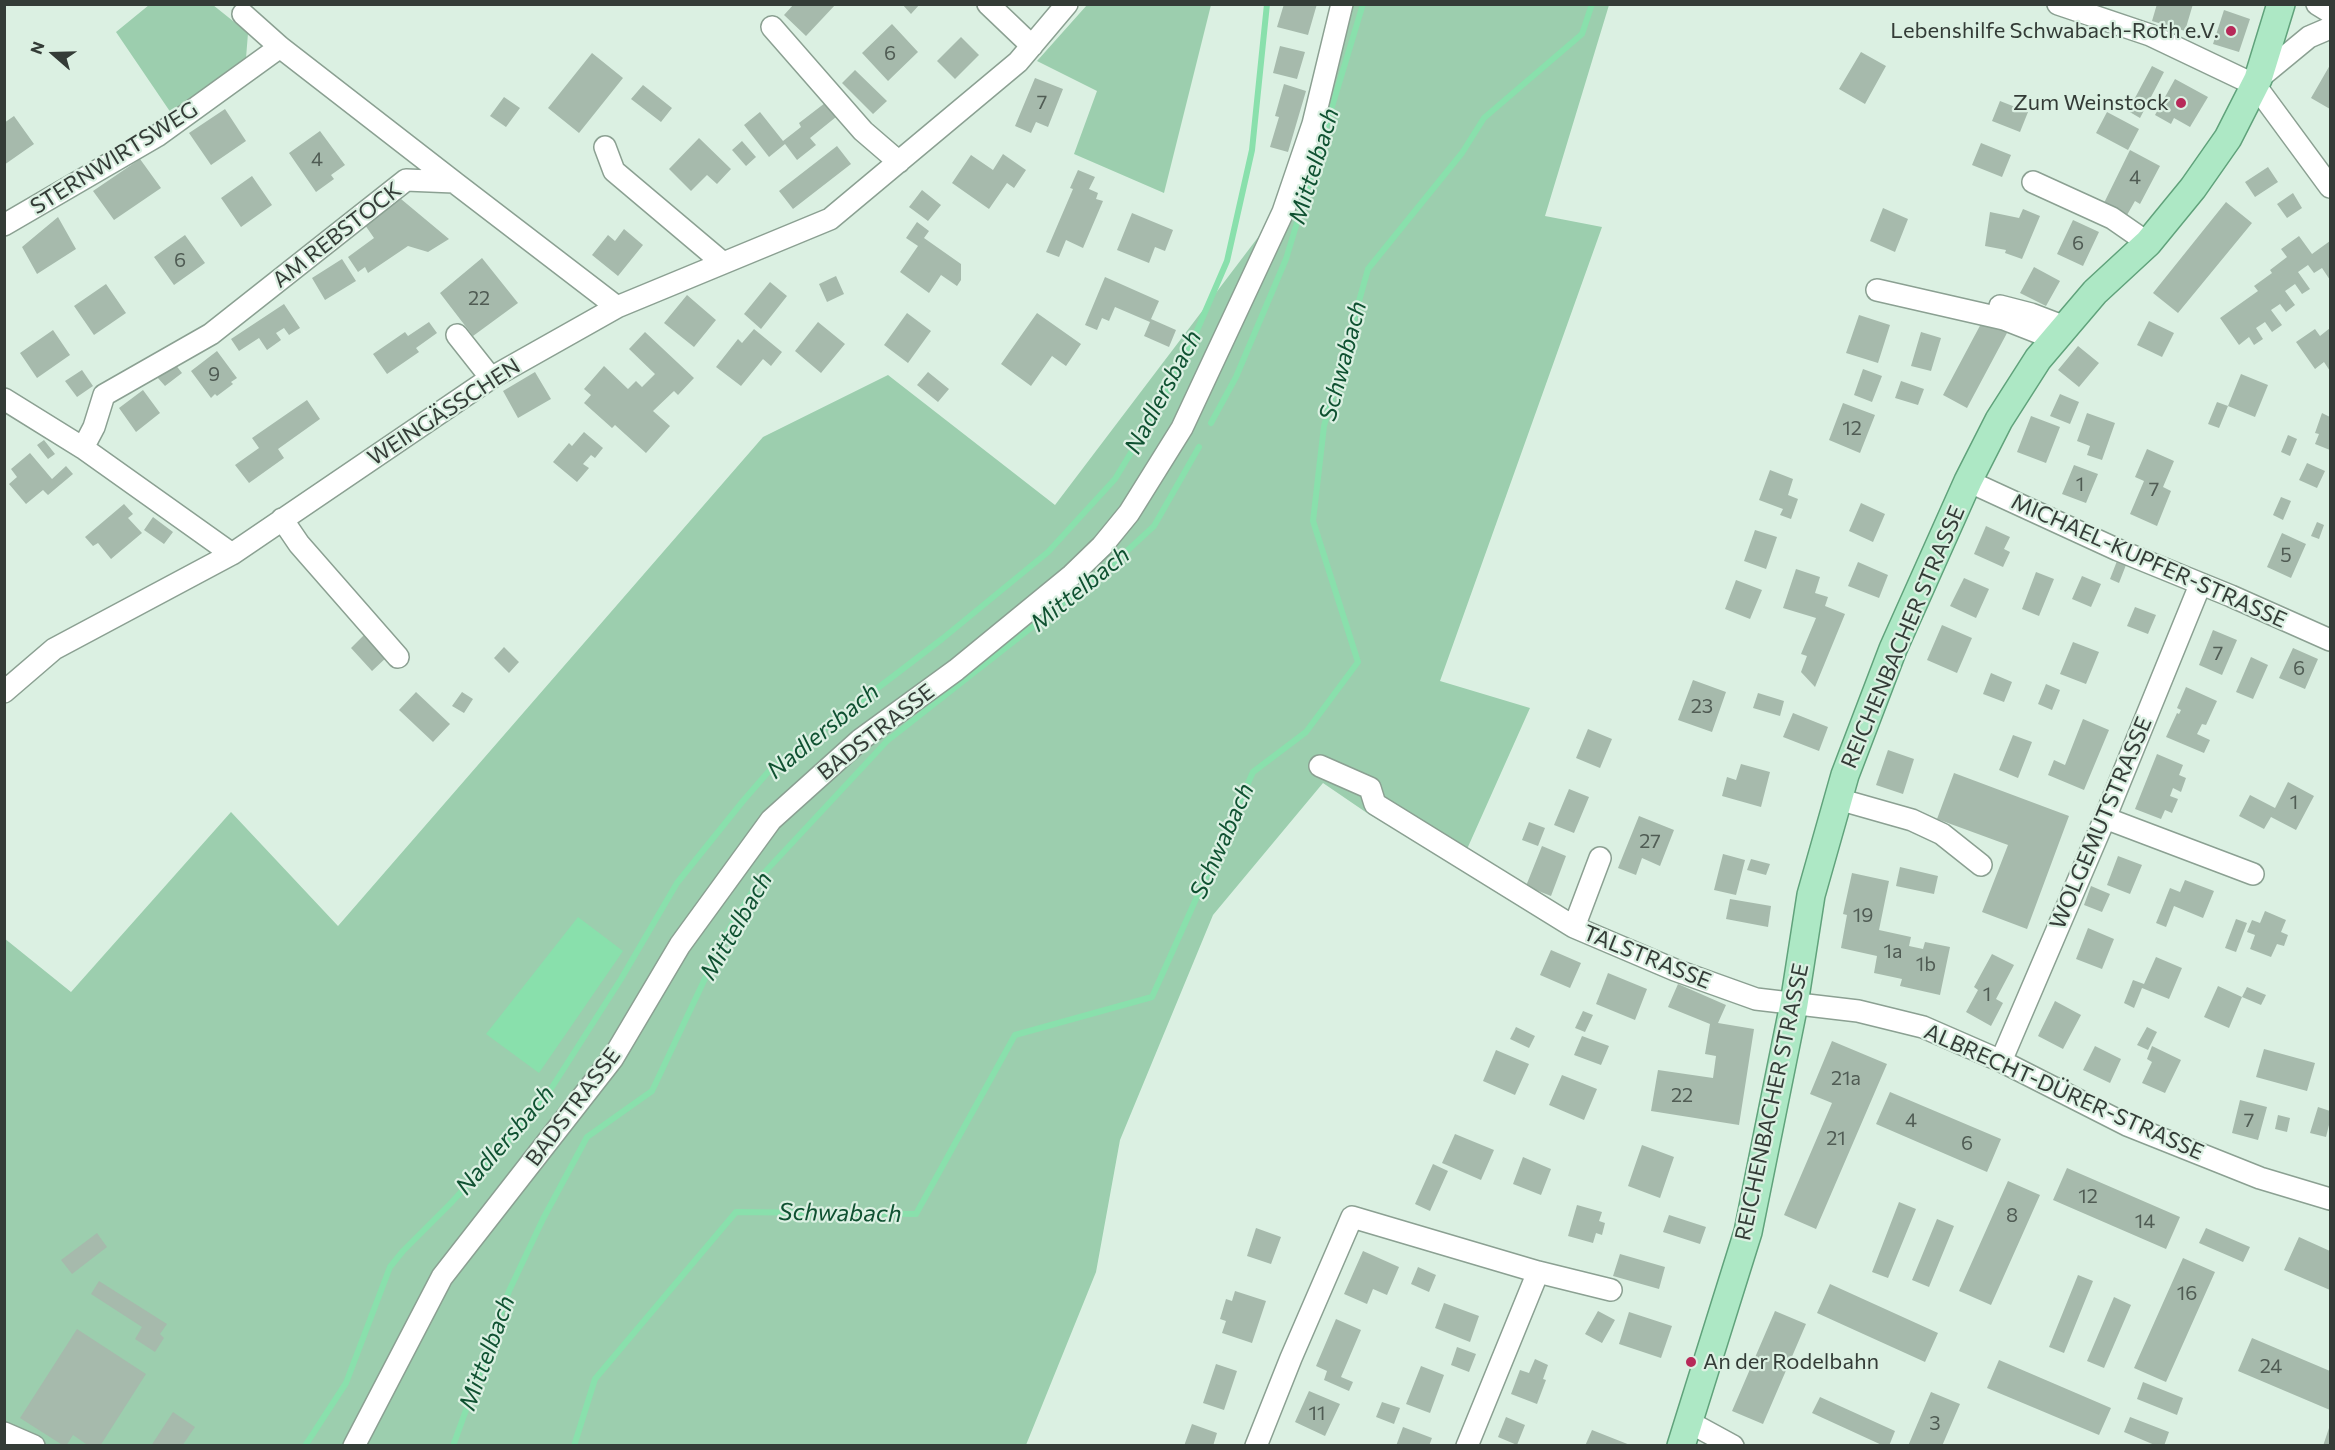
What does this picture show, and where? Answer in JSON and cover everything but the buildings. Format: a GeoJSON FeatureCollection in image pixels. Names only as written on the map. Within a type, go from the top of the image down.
{"type":"FeatureCollection","features":[{"type":"Feature","properties":{"kind":"main road","name":"REICHENBACHER STRASSE"},"geometry":{"type":"LineString","coordinates":[[1685,1434],[1748,1232],[1794,1004],[1811,895],[1838,800],[1893,649],[1968,481],[1999,420],[2038,359],[2095,292],[2148,243],[2193,188],[2228,138],[2256,82],[2281,4]]}},
{"type":"Feature","properties":{"kind":"street"},"geometry":{"type":"LineString","coordinates":[[988,4],[1032,46]]}},
{"type":"Feature","properties":{"kind":"street","name":"WEINGÄSSCHEN"},"geometry":{"type":"LineString","coordinates":[[4,692],[54,649],[232,554],[491,378],[617,307],[830,219],[1018,62],[1067,4]]}},
{"type":"Feature","properties":{"kind":"street","name":"BADSTRASSE"},"geometry":{"type":"LineString","coordinates":[[354,1446],[442,1277],[613,1058],[680,945],[771,820],[860,740],[956,670],[1072,575],[1102,546],[1129,513],[1182,428],[1283,213],[1313,124],[1342,4]]}},
{"type":"Feature","properties":{"kind":"street"},"geometry":{"type":"LineString","coordinates":[[2058,4],[2150,35],[2256,82],[2331,187]]}},
{"type":"Feature","properties":{"kind":"street"},"geometry":{"type":"LineString","coordinates":[[2317,4],[2331,12]]}},
{"type":"Feature","properties":{"kind":"street"},"geometry":{"type":"LineString","coordinates":[[243,14],[280,46],[617,307]]}},
{"type":"Feature","properties":{"kind":"street"},"geometry":{"type":"LineString","coordinates":[[772,27],[862,131],[898,162]]}},
{"type":"Feature","properties":{"kind":"street"},"geometry":{"type":"LineString","coordinates":[[2256,82],[2309,37],[2331,28]]}},
{"type":"Feature","properties":{"kind":"street","name":"STERNWIRTSWEG"},"geometry":{"type":"LineString","coordinates":[[4,225],[157,136],[280,46]]}},
{"type":"Feature","properties":{"kind":"street"},"geometry":{"type":"LineString","coordinates":[[605,147],[614,171],[723,263]]}},
{"type":"Feature","properties":{"kind":"street","name":"AM REBSTOCK"},"geometry":{"type":"LineString","coordinates":[[83,448],[94,427],[104,395],[211,334],[406,180],[454,182]]}},
{"type":"Feature","properties":{"kind":"street"},"geometry":{"type":"LineString","coordinates":[[2033,183],[2112,218],[2148,243]]}},
{"type":"Feature","properties":{"kind":"street"},"geometry":{"type":"LineString","coordinates":[[1877,290],[2060,333]]}},
{"type":"Feature","properties":{"kind":"street"},"geometry":{"type":"LineString","coordinates":[[1953,295],[2031,314],[2060,333]]}},
{"type":"Feature","properties":{"kind":"street"},"geometry":{"type":"LineString","coordinates":[[458,335],[491,378]]}},
{"type":"Feature","properties":{"kind":"street"},"geometry":{"type":"LineString","coordinates":[[4,399],[83,448],[232,554]]}},
{"type":"Feature","properties":{"kind":"street","name":"MICHAEL-KUPFER-STRASSE"},"geometry":{"type":"LineString","coordinates":[[1968,481],[2100,542],[2331,640]]}},
{"type":"Feature","properties":{"kind":"street"},"geometry":{"type":"LineString","coordinates":[[282,519],[299,544],[398,657]]}},
{"type":"Feature","properties":{"kind":"street","name":"WOLGEMUTSTRASSE"},"geometry":{"type":"LineString","coordinates":[[2001,1061],[2200,585]]}},
{"type":"Feature","properties":{"kind":"street"},"geometry":{"type":"LineString","coordinates":[[1320,766],[1370,788],[1375,804],[1574,927]]}},
{"type":"Feature","properties":{"kind":"street"},"geometry":{"type":"LineString","coordinates":[[1838,800],[1912,820],[1942,834],[1981,865]]}},
{"type":"Feature","properties":{"kind":"street"},"geometry":{"type":"LineString","coordinates":[[2104,818],[2253,874]]}},
{"type":"Feature","properties":{"kind":"street","name":"TALSTRASSE"},"geometry":{"type":"LineString","coordinates":[[1600,858],[1574,927],[1675,970],[1756,999],[1794,1004]]}},
{"type":"Feature","properties":{"kind":"street","name":"ALBRECHT-DÜRER-STRASSE"},"geometry":{"type":"LineString","coordinates":[[1794,1004],[1858,1011],[1923,1027],[2001,1061],[2127,1125],[2260,1178],[2331,1198]]}},
{"type":"Feature","properties":{"kind":"street"},"geometry":{"type":"LineString","coordinates":[[1256,1446],[1352,1217],[1538,1272],[1611,1290]]}},
{"type":"Feature","properties":{"kind":"street"},"geometry":{"type":"LineString","coordinates":[[1467,1446],[1538,1272]]}},
{"type":"Feature","properties":{"kind":"street"},"geometry":{"type":"LineString","coordinates":[[4,1433],[34,1446]]}},
{"type":"Feature","properties":{"kind":"street"},"geometry":{"type":"LineString","coordinates":[[1685,1434],[1733,1446]]}},
{"type":"Feature","properties":{"kind":"shaded area"},"geometry":{"type":"Polygon","coordinates":[[[149,5],[213,5],[248,33],[246,58],[171,113],[116,32],[149,5]]]}},
{"type":"Feature","properties":{"kind":"shaded area"},"geometry":{"type":"Polygon","coordinates":[[[1087,5],[1211,5],[1164,193],[1074,154],[1097,91],[1037,61],[1087,5]]]}},
{"type":"Feature","properties":{"kind":"shaded area"},"geometry":{"type":"Polygon","coordinates":[[[1334,5],[1609,5],[1545,216],[1602,227],[1440,681],[1530,708],[1459,867],[1367,813],[1323,783],[1213,915],[1120,1140],[1096,1272],[1026,1445],[5,1445],[4,938],[71,992],[231,812],[338,926],[763,437],[888,375],[1055,505],[1278,211],[1334,5]]]}},
{"type":"Feature","properties":{"kind":"shaded area"},"geometry":{"type":"Polygon","coordinates":[[[578,917],[623,951],[539,1073],[486,1034],[578,917]]]}},
{"type":"Feature","properties":{"kind":"waterway","name":"Nadlersbach"},"geometry":{"type":"LineString","coordinates":[[305,1446],[346,1383],[390,1267],[540,1106],[621,979],[677,883],[743,801],[769,771],[942,639],[1048,552],[1115,479],[1155,413],[1189,349],[1227,261],[1252,150],[1267,4]]}},
{"type":"Feature","properties":{"kind":"waterway","name":"Mittelbach"},"geometry":{"type":"LineString","coordinates":[[1211,423],[1236,377],[1286,259],[1363,4]]}},
{"type":"Feature","properties":{"kind":"waterway","name":"Schwabach"},"geometry":{"type":"LineString","coordinates":[[574,1446],[595,1379],[736,1212],[916,1214],[1015,1035],[1152,997],[1253,772],[1306,732],[1358,662],[1313,521],[1324,426],[1368,269],[1462,153],[1484,118],[1582,34],[1592,4]]}},
{"type":"Feature","properties":{"kind":"waterway","name":"Mittelbach"},"geometry":{"type":"LineString","coordinates":[[453,1446],[509,1291],[543,1219],[587,1137],[652,1091],[726,934],[764,873],[887,741],[1115,562],[1154,526],[1199,447]]}},
{"type":"Feature","properties":{"kind":"place","name":"Lebenshilfe Schwabach-Roth e.V."},"geometry":{"type":"Point","coordinates":[2231,31]}},
{"type":"Feature","properties":{"kind":"place","name":"Zum Weinstock"},"geometry":{"type":"Point","coordinates":[2181,103]}},
{"type":"Feature","properties":{"kind":"place","name":"An der Rodelbahn"},"geometry":{"type":"Point","coordinates":[1691,1362]}}]}
